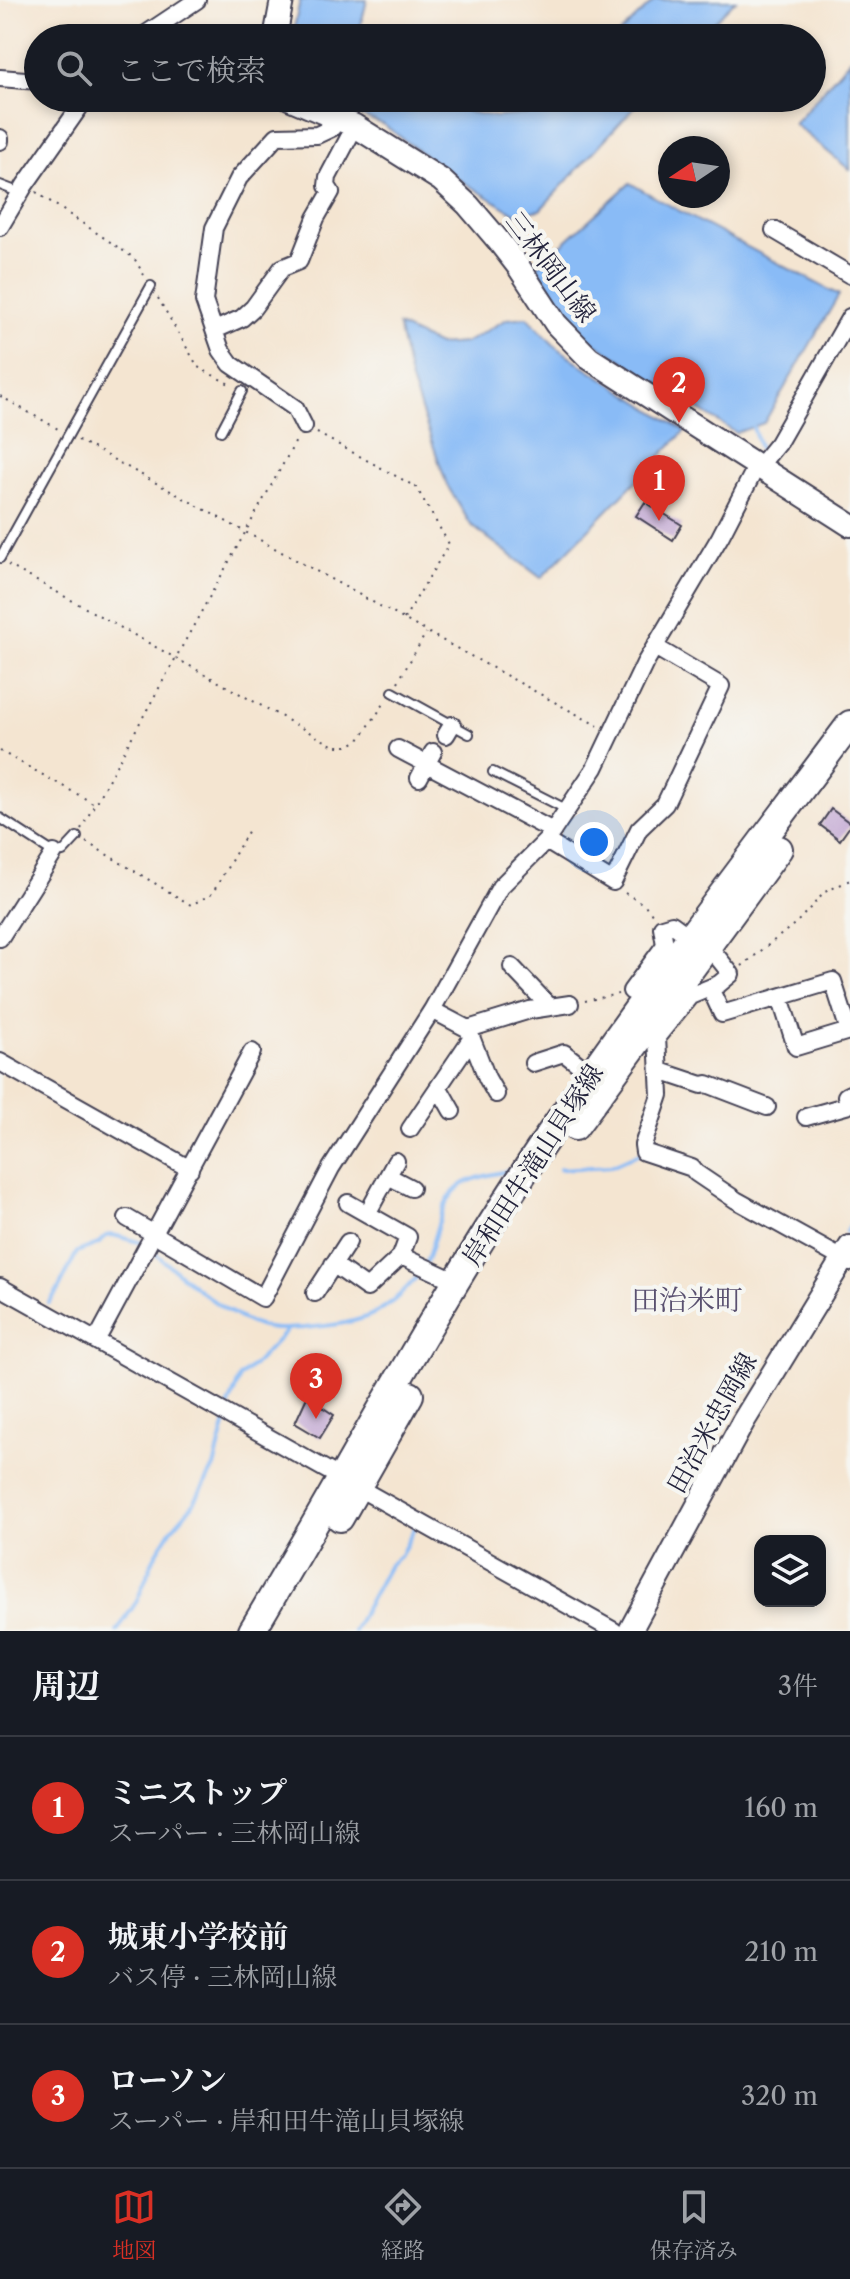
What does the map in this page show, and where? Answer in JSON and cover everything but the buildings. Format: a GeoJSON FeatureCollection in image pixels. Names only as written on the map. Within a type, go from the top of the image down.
{"type":"FeatureCollection","features":[{"type":"Feature","properties":{"kind":"main road"},"geometry":{"type":"LineString","coordinates":[[278,24],[282,0]]}},
{"type":"Feature","properties":{"kind":"main road","name":"三林岡山線"},"geometry":{"type":"LineString","coordinates":[[322,112],[345,122],[441,180],[468,205],[511,257],[556,324],[589,358],[850,525]]}},
{"type":"Feature","properties":{"kind":"main road","name":"岸和田牛滝山貝塚線"},"geometry":{"type":"LineString","coordinates":[[252,1631],[350,1484],[538,1179],[850,724]]}},
{"type":"Feature","properties":{"kind":"main road","name":"岸和田牛滝山貝塚線"},"geometry":{"type":"LineString","coordinates":[[272,1631],[457,1282],[526,1169],[591,1074],[850,753]]}},
{"type":"Feature","properties":{"kind":"main road","name":"田治米忠岡線"},"geometry":{"type":"LineString","coordinates":[[630,1631],[743,1422],[847,1256]]}},
{"type":"Feature","properties":{"kind":"street"},"geometry":{"type":"LineString","coordinates":[[161,24],[197,0]]}},
{"type":"Feature","properties":{"kind":"street"},"geometry":{"type":"LineString","coordinates":[[0,78],[24,80]]}},
{"type":"Feature","properties":{"kind":"street"},"geometry":{"type":"LineString","coordinates":[[0,227],[76,112]]}},
{"type":"Feature","properties":{"kind":"street"},"geometry":{"type":"LineString","coordinates":[[215,330],[242,318],[282,268],[299,261],[316,218],[331,192],[327,186],[328,177],[345,122]]}},
{"type":"Feature","properties":{"kind":"street"},"geometry":{"type":"LineString","coordinates":[[304,426],[295,408],[231,364],[221,350],[204,301],[214,228],[239,178],[277,136],[317,135],[345,122]]}},
{"type":"Feature","properties":{"kind":"street"},"geometry":{"type":"LineString","coordinates":[[774,230],[850,275]]}},
{"type":"Feature","properties":{"kind":"street"},"geometry":{"type":"LineString","coordinates":[[127,1218],[263,1298],[331,1168],[432,1010],[500,887],[550,836],[595,768],[645,663],[720,537],[752,475],[778,443],[850,317]]}},
{"type":"Feature","properties":{"kind":"street"},"geometry":{"type":"LineString","coordinates":[[398,749],[481,801],[550,836],[613,882],[639,829],[665,804],[721,686],[655,647]]}},
{"type":"Feature","properties":{"kind":"street"},"geometry":{"type":"LineString","coordinates":[[0,938],[54,853]]}},
{"type":"Feature","properties":{"kind":"street"},"geometry":{"type":"LineString","coordinates":[[631,991],[665,945],[662,927],[672,924],[715,954],[731,974],[719,984],[690,996],[657,1037],[660,1095],[643,1145],[644,1152],[692,1168],[736,1200],[847,1256]]}},
{"type":"Feature","properties":{"kind":"street"},"geometry":{"type":"LineString","coordinates":[[512,967],[550,1007]]}},
{"type":"Feature","properties":{"kind":"street"},"geometry":{"type":"LineString","coordinates":[[710,988],[722,1014],[833,981],[849,1031],[796,1047],[780,997]]}},
{"type":"Feature","properties":{"kind":"street"},"geometry":{"type":"LineString","coordinates":[[410,1129],[439,1088],[469,1034],[530,1010],[570,1004]]}},
{"type":"Feature","properties":{"kind":"street"},"geometry":{"type":"LineString","coordinates":[[432,1010],[469,1034],[496,1094]]}},
{"type":"Feature","properties":{"kind":"street"},"geometry":{"type":"LineString","coordinates":[[96,1341],[252,1052]]}},
{"type":"Feature","properties":{"kind":"street"},"geometry":{"type":"LineString","coordinates":[[533,1063],[564,1053],[591,1074]]}},
{"type":"Feature","properties":{"kind":"street"},"geometry":{"type":"LineString","coordinates":[[0,1062],[190,1169]]}},
{"type":"Feature","properties":{"kind":"street"},"geometry":{"type":"LineString","coordinates":[[660,1071],[707,1084],[767,1107]]}},
{"type":"Feature","properties":{"kind":"street"},"geometry":{"type":"LineString","coordinates":[[439,1088],[452,1111]]}},
{"type":"Feature","properties":{"kind":"street"},"geometry":{"type":"LineString","coordinates":[[806,1117],[849,1105],[846,1096],[850,1094]]}},
{"type":"Feature","properties":{"kind":"street"},"geometry":{"type":"LineString","coordinates":[[367,1214],[396,1161]]}},
{"type":"Feature","properties":{"kind":"street"},"geometry":{"type":"LineString","coordinates":[[388,1176],[411,1188]]}},
{"type":"Feature","properties":{"kind":"street"},"geometry":{"type":"LineString","coordinates":[[333,1264],[367,1288],[401,1256],[408,1237],[348,1203]]}},
{"type":"Feature","properties":{"kind":"street"},"geometry":{"type":"LineString","coordinates":[[315,1293],[348,1242]]}},
{"type":"Feature","properties":{"kind":"street"},"geometry":{"type":"LineString","coordinates":[[401,1256],[457,1282]]}},
{"type":"Feature","properties":{"kind":"street"},"geometry":{"type":"LineString","coordinates":[[0,1287],[614,1631]]}},
{"type":"Feature","properties":{"kind":"lane"},"geometry":{"type":"LineString","coordinates":[[0,185],[23,189]]}},
{"type":"Feature","properties":{"kind":"lane"},"geometry":{"type":"LineString","coordinates":[[0,559],[151,286]]}},
{"type":"Feature","properties":{"kind":"lane"},"geometry":{"type":"LineString","coordinates":[[221,431],[242,391]]}},
{"type":"Feature","properties":{"kind":"lane"},"geometry":{"type":"LineString","coordinates":[[393,692],[449,730],[469,734]]}},
{"type":"Feature","properties":{"kind":"lane"},"geometry":{"type":"LineString","coordinates":[[493,772],[567,810]]}},
{"type":"Feature","properties":{"kind":"lane"},"geometry":{"type":"LineString","coordinates":[[0,818],[54,853],[63,852],[77,837]]}},
{"type":"Feature","properties":{"kind":"path"},"geometry":{"type":"LineString","coordinates":[[23,189],[134,258],[198,367],[242,391]]}},
{"type":"Feature","properties":{"kind":"path"},"geometry":{"type":"LineString","coordinates":[[0,396],[600,728],[610,737]]}},
{"type":"Feature","properties":{"kind":"path"},"geometry":{"type":"LineString","coordinates":[[250,828],[212,894],[191,905],[77,837],[304,426],[416,487],[449,544],[403,619]]}},
{"type":"Feature","properties":{"kind":"path"},"geometry":{"type":"LineString","coordinates":[[0,559],[334,746],[347,746],[359,740],[393,692],[426,633]]}},
{"type":"Feature","properties":{"kind":"path"},"geometry":{"type":"LineString","coordinates":[[0,751],[94,803]]}},
{"type":"Feature","properties":{"kind":"path"},"geometry":{"type":"LineString","coordinates":[[731,974],[777,939],[825,892],[850,880]]}},
{"type":"Feature","properties":{"kind":"path"},"geometry":{"type":"LineString","coordinates":[[613,882],[618,889],[645,905],[662,927]]}},
{"type":"Feature","properties":{"kind":"path"},"geometry":{"type":"LineString","coordinates":[[570,1004],[631,991]]}},
{"type":"Feature","properties":{"kind":"water"},"geometry":{"type":"Polygon","coordinates":[[[300,0],[367,0],[361,24],[295,24],[300,0]]]}},
{"type":"Feature","properties":{"kind":"water"},"geometry":{"type":"Polygon","coordinates":[[[655,0],[736,0],[712,24],[630,24],[655,0]]]}},
{"type":"Feature","properties":{"kind":"water"},"geometry":{"type":"Polygon","coordinates":[[[850,59],[850,170],[794,124],[804,112],[826,112],[826,87],[850,59]]]}},
{"type":"Feature","properties":{"kind":"water"},"geometry":{"type":"Polygon","coordinates":[[[353,112],[469,112],[496,117],[532,112],[630,112],[540,210],[516,214],[447,172],[384,125],[353,112]]]}},
{"type":"Feature","properties":{"kind":"water"},"geometry":{"type":"Polygon","coordinates":[[[630,183],[658,198],[658,208],[675,208],[839,295],[764,423],[736,433],[589,339],[569,316],[537,267],[630,183]]]}},
{"type":"Feature","properties":{"kind":"water"},"geometry":{"type":"Polygon","coordinates":[[[527,317],[554,345],[685,431],[541,578],[471,525],[447,485],[410,378],[398,326],[438,345],[465,343],[507,319],[527,317]]]}},
{"type":"Feature","properties":{"kind":"waterway"},"geometry":{"type":"LineString","coordinates":[[753,427],[760,450]]}},
{"type":"Feature","properties":{"kind":"waterway"},"geometry":{"type":"LineString","coordinates":[[560,1169],[611,1166],[640,1153]]}},
{"type":"Feature","properties":{"kind":"waterway"},"geometry":{"type":"LineString","coordinates":[[426,1262],[444,1208],[456,1189],[475,1179],[508,1171]]}},
{"type":"Feature","properties":{"kind":"waterway"},"geometry":{"type":"LineString","coordinates":[[846,1232],[850,1224]]}},
{"type":"Feature","properties":{"kind":"waterway"},"geometry":{"type":"LineString","coordinates":[[49,1303],[77,1252],[113,1235],[142,1243]]}},
{"type":"Feature","properties":{"kind":"waterway"},"geometry":{"type":"LineString","coordinates":[[156,1254],[230,1312],[256,1325],[274,1329],[341,1324],[370,1315],[395,1299],[421,1272]]}},
{"type":"Feature","properties":{"kind":"waterway"},"geometry":{"type":"LineString","coordinates":[[228,1408],[240,1377],[287,1330]]}},
{"type":"Feature","properties":{"kind":"waterway"},"geometry":{"type":"LineString","coordinates":[[117,1631],[137,1601],[154,1558],[171,1530],[192,1506],[214,1467],[226,1422]]}},
{"type":"Feature","properties":{"kind":"waterway"},"geometry":{"type":"LineString","coordinates":[[353,1631],[389,1565],[401,1555],[415,1527]]}},
{"type":"Feature","properties":{"kind":"place","name":"城東小学校前"},"geometry":{"type":"Point","coordinates":[679,423]}},
{"type":"Feature","properties":{"kind":"place","name":"ミニストップ"},"geometry":{"type":"Point","coordinates":[659,521]}},
{"type":"Feature","properties":{"kind":"place","name":"ローソン"},"geometry":{"type":"Point","coordinates":[316,1419]}},
{"type":"Feature","properties":{"kind":"district","name":"田治米町"},"geometry":{"type":"Point","coordinates":[687,1300]}}]}
